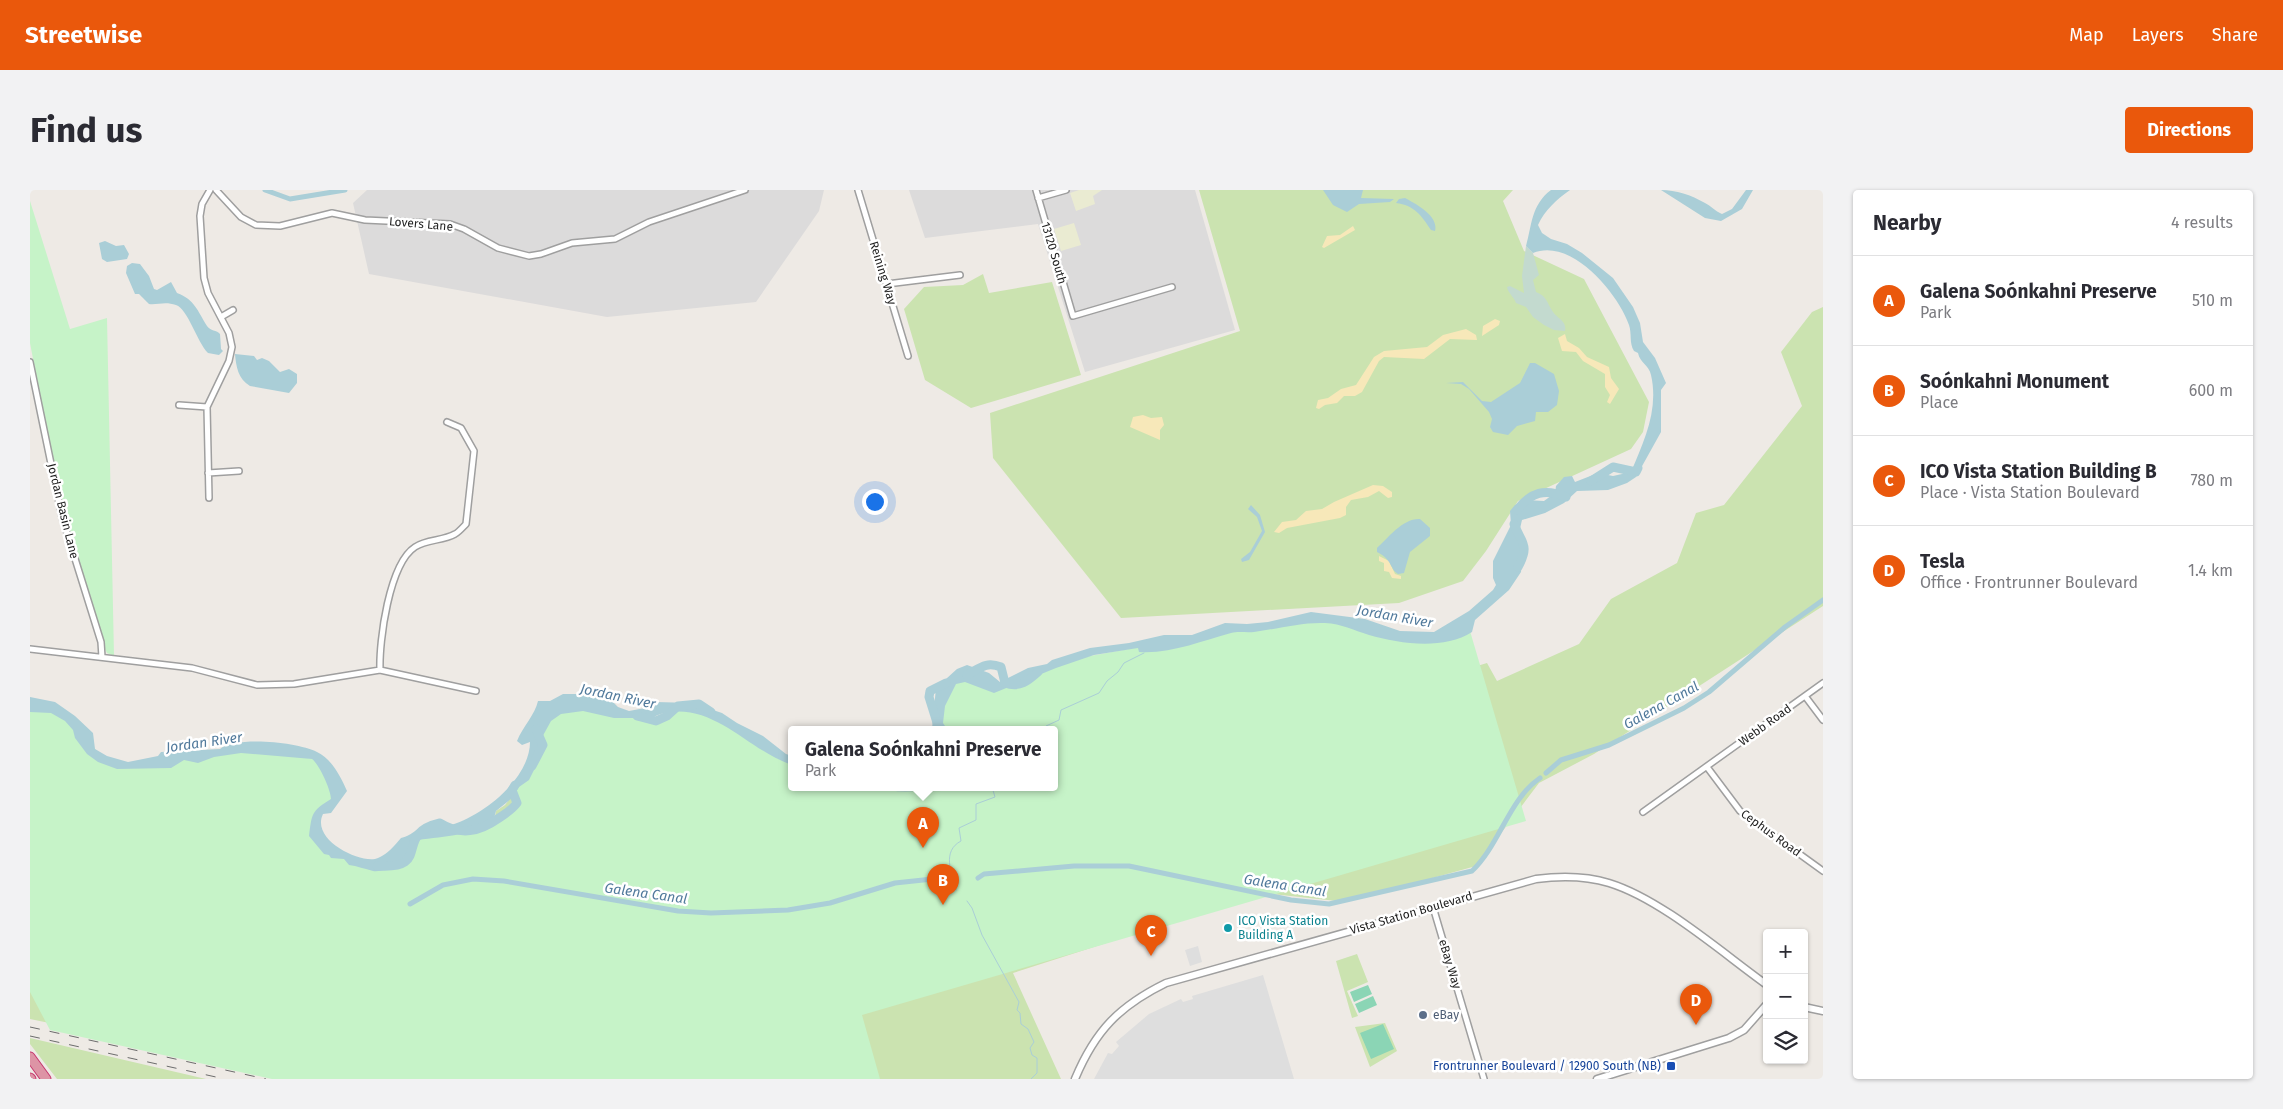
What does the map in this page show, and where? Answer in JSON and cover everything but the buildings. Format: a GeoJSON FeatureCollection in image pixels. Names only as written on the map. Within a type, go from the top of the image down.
{"type":"FeatureCollection","features":[{"type":"Feature","properties":{"kind":"highway"},"geometry":{"type":"LineString","coordinates":[[30,1057],[46,1079]]}},
{"type":"Feature","properties":{"kind":"street"},"geometry":{"type":"LineString","coordinates":[[210,190],[200,212],[203,274],[208,293],[231,337],[231,352],[207,407],[210,498]]}},
{"type":"Feature","properties":{"kind":"street","name":"Lovers Lane"},"geometry":{"type":"LineString","coordinates":[[216,190],[241,217],[256,225],[280,226],[332,213],[365,220],[443,223],[460,227],[498,248],[529,256],[541,254],[572,243],[615,240],[649,222],[745,190]]}},
{"type":"Feature","properties":{"kind":"street","name":"Reining Way"},"geometry":{"type":"LineString","coordinates":[[858,190],[908,356]]}},
{"type":"Feature","properties":{"kind":"street","name":"13120 South"},"geometry":{"type":"LineString","coordinates":[[1036,190],[1073,316],[1172,287]]}},
{"type":"Feature","properties":{"kind":"street"},"geometry":{"type":"LineString","coordinates":[[1038,198],[1066,190]]}},
{"type":"Feature","properties":{"kind":"street"},"geometry":{"type":"LineString","coordinates":[[886,284],[960,275]]}},
{"type":"Feature","properties":{"kind":"street"},"geometry":{"type":"LineString","coordinates":[[221,317],[233,310]]}},
{"type":"Feature","properties":{"kind":"street","name":"Jordan Basin Lane"},"geometry":{"type":"LineString","coordinates":[[30,362],[62,517],[101,642],[102,657]]}},
{"type":"Feature","properties":{"kind":"street"},"geometry":{"type":"LineString","coordinates":[[179,405],[207,407]]}},
{"type":"Feature","properties":{"kind":"street"},"geometry":{"type":"LineString","coordinates":[[380,670],[379,644],[396,573],[414,548],[432,540],[454,535],[466,524],[474,451],[461,428],[446,422]]}},
{"type":"Feature","properties":{"kind":"street"},"geometry":{"type":"LineString","coordinates":[[208,472],[239,471]]}},
{"type":"Feature","properties":{"kind":"street"},"geometry":{"type":"LineString","coordinates":[[30,649],[192,668],[257,685],[294,684],[380,670],[476,691]]}},
{"type":"Feature","properties":{"kind":"street","name":"Webb Road"},"geometry":{"type":"LineString","coordinates":[[1643,812],[1823,683]]}},
{"type":"Feature","properties":{"kind":"street"},"geometry":{"type":"LineString","coordinates":[[1805,696],[1823,720]]}},
{"type":"Feature","properties":{"kind":"street","name":"Cephus Road"},"geometry":{"type":"LineString","coordinates":[[1706,767],[1740,811],[1823,871]]}},
{"type":"Feature","properties":{"kind":"street","name":"Vista Station Boulevard"},"geometry":{"type":"LineString","coordinates":[[1075,1079],[1095,1040],[1111,1019],[1141,996],[1166,984],[1536,879],[1579,877],[1607,882],[1656,904],[1763,982]]}},
{"type":"Feature","properties":{"kind":"street","name":"eBay Way"},"geometry":{"type":"LineString","coordinates":[[1433,907],[1484,1079]]}},
{"type":"Feature","properties":{"kind":"street"},"geometry":{"type":"LineString","coordinates":[[1808,1008],[1823,1011]]}},
{"type":"Feature","properties":{"kind":"street"},"geometry":{"type":"LineString","coordinates":[[1597,1079],[1726,1040],[1744,1030],[1763,1009]]}},
{"type":"Feature","properties":{"kind":"shaded area"},"geometry":{"type":"Polygon","coordinates":[[[367,190],[824,190],[819,211],[756,302],[607,317],[369,274],[353,203],[367,190]]]}},
{"type":"Feature","properties":{"kind":"shaded area"},"geometry":{"type":"Polygon","coordinates":[[[909,190],[1195,190],[1235,330],[1085,372],[1038,224],[925,238],[909,190]]]}},
{"type":"Feature","properties":{"kind":"shaded area"},"geometry":{"type":"Polygon","coordinates":[[[1198,946],[1202,962],[1190,966],[1185,950],[1198,946]]]}},
{"type":"Feature","properties":{"kind":"shaded area"},"geometry":{"type":"Polygon","coordinates":[[[1263,975],[1294,1079],[1094,1079],[1108,1053],[1112,1054],[1119,1046],[1116,1042],[1149,1014],[1181,999],[1183,1002],[1193,999],[1192,996],[1263,975]]]}},
{"type":"Feature","properties":{"kind":"green space"},"geometry":{"type":"Polygon","coordinates":[[[1079,190],[1102,190],[1093,196],[1095,204],[1076,211],[1070,193],[1079,190]]]}},
{"type":"Feature","properties":{"kind":"green space"},"geometry":{"type":"Polygon","coordinates":[[[1199,190],[1513,190],[1503,201],[1524,251],[1584,279],[1649,402],[1643,432],[1631,449],[1518,501],[1486,551],[1463,581],[1399,603],[1121,618],[993,458],[990,413],[1240,331],[1199,190]]]}},
{"type":"Feature","properties":{"kind":"green space"},"geometry":{"type":"Polygon","coordinates":[[[30,201],[70,329],[107,318],[114,656],[107,653],[105,649],[59,495],[30,343],[30,201]]]}},
{"type":"Feature","properties":{"kind":"green space"},"geometry":{"type":"Polygon","coordinates":[[[1074,223],[1081,245],[1061,251],[1054,229],[1074,223]]]}},
{"type":"Feature","properties":{"kind":"green space"},"geometry":{"type":"Polygon","coordinates":[[[1526,246],[1533,253],[1539,275],[1533,280],[1536,292],[1545,298],[1553,312],[1563,322],[1565,331],[1554,330],[1533,317],[1526,307],[1516,303],[1507,287],[1510,286],[1524,293],[1522,276],[1526,246]]]}},
{"type":"Feature","properties":{"kind":"green space"},"geometry":{"type":"Polygon","coordinates":[[[983,274],[989,293],[1052,282],[1081,375],[971,408],[925,380],[904,309],[924,287],[963,285],[983,274]]]}},
{"type":"Feature","properties":{"kind":"green space"},"geometry":{"type":"Polygon","coordinates":[[[1823,307],[1823,606],[1594,754],[1539,783],[1476,866],[1346,902],[1262,893],[1013,973],[1061,1079],[320,1079],[30,1019],[30,800],[388,866],[396,864],[408,854],[409,846],[413,841],[495,817],[496,811],[505,805],[519,787],[562,830],[1008,791],[1058,791],[1058,729],[1365,700],[1487,663],[1497,681],[1579,644],[1611,599],[1677,563],[1696,513],[1724,505],[1802,406],[1781,352],[1812,312],[1823,307]]]}},
{"type":"Feature","properties":{"kind":"green space"},"geometry":{"type":"Polygon","coordinates":[[[1320,620],[1432,641],[1470,631],[1526,821],[862,1015],[880,1079],[272,1079],[50,1030],[30,992],[30,706],[54,713],[64,719],[107,762],[151,764],[257,750],[320,760],[336,803],[317,815],[321,843],[365,864],[387,866],[411,858],[416,836],[491,822],[510,811],[515,791],[538,759],[541,752],[539,736],[556,707],[638,715],[648,721],[659,719],[676,708],[712,716],[788,761],[788,791],[1058,791],[1058,726],[942,726],[939,719],[950,685],[964,679],[1014,686],[1033,675],[1079,658],[1228,631],[1320,620]]]}},
{"type":"Feature","properties":{"kind":"green space"},"geometry":{"type":"Polygon","coordinates":[[[1357,954],[1368,982],[1347,991],[1358,1016],[1352,1018],[1336,961],[1357,954]]]}},
{"type":"Feature","properties":{"kind":"green space"},"geometry":{"type":"Polygon","coordinates":[[[1368,985],[1372,994],[1354,1002],[1350,992],[1368,985]]]}},
{"type":"Feature","properties":{"kind":"green space"},"geometry":{"type":"Polygon","coordinates":[[[1373,996],[1377,1005],[1359,1013],[1355,1004],[1373,996]]]}},
{"type":"Feature","properties":{"kind":"green space"},"geometry":{"type":"Polygon","coordinates":[[[1385,1023],[1397,1051],[1370,1067],[1355,1027],[1385,1023]]]}},
{"type":"Feature","properties":{"kind":"green space"},"geometry":{"type":"Polygon","coordinates":[[[1383,1024],[1394,1049],[1371,1059],[1360,1033],[1383,1024]]]}},
{"type":"Feature","properties":{"kind":"green space"},"geometry":{"type":"Polygon","coordinates":[[[30,1038],[206,1079],[57,1079],[30,1044],[30,1038]]]}},
{"type":"Feature","properties":{"kind":"sand"},"geometry":{"type":"Polygon","coordinates":[[[1353,226],[1355,230],[1324,248],[1322,247],[1327,236],[1340,235],[1353,226]]]}},
{"type":"Feature","properties":{"kind":"sand"},"geometry":{"type":"Polygon","coordinates":[[[1495,319],[1500,321],[1499,325],[1482,336],[1483,326],[1495,319]]]}},
{"type":"Feature","properties":{"kind":"sand"},"geometry":{"type":"Polygon","coordinates":[[[1466,329],[1476,335],[1477,340],[1450,339],[1424,359],[1384,357],[1379,361],[1362,392],[1355,396],[1344,396],[1337,403],[1325,405],[1319,409],[1316,408],[1318,400],[1328,398],[1341,389],[1356,385],[1374,357],[1384,351],[1427,347],[1443,335],[1466,329]]]}},
{"type":"Feature","properties":{"kind":"sand"},"geometry":{"type":"Polygon","coordinates":[[[1565,334],[1567,341],[1579,348],[1587,357],[1609,367],[1611,378],[1619,389],[1610,404],[1607,402],[1610,395],[1605,387],[1605,374],[1583,361],[1576,352],[1562,351],[1558,338],[1565,334]]]}},
{"type":"Feature","properties":{"kind":"sand"},"geometry":{"type":"Polygon","coordinates":[[[1143,415],[1151,418],[1162,417],[1164,425],[1160,430],[1160,440],[1130,427],[1133,417],[1143,415]]]}},
{"type":"Feature","properties":{"kind":"sand"},"geometry":{"type":"Polygon","coordinates":[[[1373,485],[1383,486],[1392,492],[1392,497],[1388,498],[1379,491],[1368,497],[1351,500],[1346,507],[1346,515],[1340,518],[1287,528],[1279,533],[1274,532],[1282,522],[1296,520],[1306,511],[1322,509],[1373,485]]]}},
{"type":"Feature","properties":{"kind":"sand"},"geometry":{"type":"Polygon","coordinates":[[[1379,556],[1389,561],[1395,574],[1401,576],[1401,579],[1392,578],[1389,572],[1384,571],[1384,563],[1379,561],[1379,556]]]}},
{"type":"Feature","properties":{"kind":"water"},"geometry":{"type":"Polygon","coordinates":[[[1323,190],[1363,190],[1361,198],[1394,199],[1390,202],[1359,204],[1347,212],[1333,205],[1323,190]]]}},
{"type":"Feature","properties":{"kind":"water"},"geometry":{"type":"Polygon","coordinates":[[[1551,190],[1570,190],[1551,206],[1544,215],[1538,225],[1542,233],[1582,253],[1613,278],[1633,307],[1640,323],[1643,342],[1655,358],[1666,383],[1661,390],[1661,432],[1636,477],[1627,483],[1608,490],[1577,491],[1564,503],[1545,513],[1522,520],[1519,533],[1523,548],[1521,572],[1509,590],[1475,620],[1472,632],[1461,638],[1422,644],[1394,641],[1337,625],[1316,623],[1254,632],[1234,632],[1163,651],[1139,652],[1138,648],[1094,655],[994,693],[965,682],[956,684],[945,706],[943,723],[945,726],[932,726],[936,688],[957,669],[967,665],[989,673],[1000,682],[1028,668],[1047,664],[1052,660],[1090,648],[1129,643],[1164,635],[1192,635],[1225,623],[1247,624],[1268,622],[1311,612],[1365,619],[1400,631],[1434,632],[1469,611],[1493,590],[1496,585],[1493,578],[1493,561],[1511,525],[1510,511],[1515,505],[1526,500],[1544,501],[1555,493],[1556,486],[1564,477],[1572,476],[1575,482],[1598,473],[1613,476],[1631,472],[1652,413],[1653,388],[1651,375],[1638,353],[1632,348],[1629,325],[1615,298],[1604,284],[1577,260],[1562,253],[1548,250],[1533,253],[1526,246],[1536,209],[1544,196],[1551,190]]]}},
{"type":"Feature","properties":{"kind":"water"},"geometry":{"type":"Polygon","coordinates":[[[1661,190],[1689,195],[1722,214],[1732,209],[1746,190],[1753,190],[1742,209],[1721,221],[1705,218],[1661,190]]]}},
{"type":"Feature","properties":{"kind":"water"},"geometry":{"type":"Polygon","coordinates":[[[1405,198],[1426,211],[1434,220],[1435,231],[1431,230],[1421,216],[1413,209],[1396,203],[1399,199],[1405,198]]]}},
{"type":"Feature","properties":{"kind":"water"},"geometry":{"type":"Polygon","coordinates":[[[105,241],[116,246],[124,245],[129,254],[127,259],[107,262],[102,259],[99,243],[105,241]]]}},
{"type":"Feature","properties":{"kind":"water"},"geometry":{"type":"Polygon","coordinates":[[[132,263],[140,264],[149,276],[154,289],[157,290],[171,282],[177,293],[192,302],[208,328],[220,334],[221,349],[223,351],[219,355],[208,353],[185,313],[176,305],[168,303],[149,304],[139,294],[135,294],[126,273],[127,266],[132,263]]]}},
{"type":"Feature","properties":{"kind":"water"},"geometry":{"type":"Polygon","coordinates":[[[235,354],[254,356],[257,360],[262,358],[269,361],[280,372],[289,369],[297,374],[297,383],[289,393],[250,386],[240,376],[235,354]]]}},
{"type":"Feature","properties":{"kind":"water"},"geometry":{"type":"Polygon","coordinates":[[[1530,363],[1535,363],[1554,374],[1559,391],[1557,405],[1548,412],[1536,412],[1535,421],[1517,426],[1508,435],[1493,432],[1490,427],[1492,419],[1489,412],[1469,389],[1461,384],[1446,383],[1463,382],[1482,401],[1491,402],[1520,383],[1530,363]]]}},
{"type":"Feature","properties":{"kind":"water"},"geometry":{"type":"Polygon","coordinates":[[[1251,505],[1260,515],[1265,532],[1249,560],[1242,562],[1241,559],[1250,552],[1262,531],[1257,517],[1248,509],[1251,505]]]}},
{"type":"Feature","properties":{"kind":"water"},"geometry":{"type":"Polygon","coordinates":[[[1420,519],[1430,528],[1430,536],[1410,552],[1404,573],[1398,574],[1386,558],[1377,552],[1377,548],[1402,525],[1420,519]]]}},
{"type":"Feature","properties":{"kind":"water"},"geometry":{"type":"Polygon","coordinates":[[[563,694],[583,694],[613,702],[618,707],[629,711],[645,708],[649,704],[656,702],[692,703],[722,713],[763,736],[788,755],[788,763],[762,750],[718,722],[687,712],[670,712],[640,721],[635,718],[614,718],[583,711],[561,714],[551,721],[540,741],[537,764],[529,780],[519,787],[512,798],[496,811],[493,822],[474,831],[413,841],[409,846],[411,849],[400,861],[384,870],[373,871],[349,865],[344,859],[331,858],[329,855],[324,854],[309,836],[316,810],[331,799],[324,778],[312,759],[241,753],[214,757],[198,763],[184,760],[171,768],[117,769],[98,762],[87,754],[75,738],[73,730],[65,721],[51,713],[30,712],[30,697],[55,702],[75,716],[93,733],[95,749],[107,756],[128,762],[158,756],[161,752],[220,749],[228,745],[240,743],[282,743],[308,748],[322,755],[331,763],[347,791],[331,813],[323,814],[321,824],[324,833],[340,849],[361,858],[371,859],[382,856],[401,838],[422,828],[431,826],[445,827],[461,821],[489,805],[502,794],[522,769],[528,756],[530,742],[522,745],[517,741],[522,730],[538,701],[550,701],[563,694]]]}},
{"type":"Feature","properties":{"kind":"waterway"},"geometry":{"type":"LineString","coordinates":[[265,190],[290,199],[345,190]]}},
{"type":"Feature","properties":{"kind":"waterway","name":"Jordan River"},"geometry":{"type":"LineString","coordinates":[[1591,481],[1613,467],[1636,472],[1638,468]]}},
{"type":"Feature","properties":{"kind":"waterway","name":"Jordan River"},"geometry":{"type":"LineString","coordinates":[[1517,510],[1528,499],[1539,493],[1545,492],[1566,497]]}},
{"type":"Feature","properties":{"kind":"waterway","name":"Jordan River"},"geometry":{"type":"LineString","coordinates":[[1514,524],[1524,545],[1524,554],[1518,567]]}},
{"type":"Feature","properties":{"kind":"waterway","name":"Galena Canal"},"geometry":{"type":"LineString","coordinates":[[1546,773],[1561,760],[1609,745],[1684,708],[1709,692],[1785,627],[1823,600]]}},
{"type":"Feature","properties":{"kind":"waterway"},"geometry":{"type":"LineString","coordinates":[[1046,726],[1059,720],[1061,710],[1099,693],[1107,681],[1118,672],[1124,663],[1144,653]]}},
{"type":"Feature","properties":{"kind":"waterway","name":"Jordan River"},"geometry":{"type":"LineString","coordinates":[[967,675],[983,666],[996,665],[1001,667],[1005,683],[1015,685],[1027,681],[1038,672]]}},
{"type":"Feature","properties":{"kind":"waterway","name":"Jordan River"},"geometry":{"type":"LineString","coordinates":[[938,726],[929,697],[930,691],[946,683]]}},
{"type":"Feature","properties":{"kind":"waterway","name":"Jordan River"},"geometry":{"type":"LineString","coordinates":[[637,716],[656,721],[667,716],[678,706],[699,704],[711,712]]}},
{"type":"Feature","properties":{"kind":"waterway","name":"Jordan River"},"geometry":{"type":"LineString","coordinates":[[532,766],[543,745],[536,729]]}},
{"type":"Feature","properties":{"kind":"waterway","name":"Galena Canal"},"geometry":{"type":"LineString","coordinates":[[978,878],[984,874],[1074,866],[1129,866],[1291,900],[1329,904],[1472,871],[1490,849],[1520,798],[1540,778]]}},
{"type":"Feature","properties":{"kind":"waterway","name":"Jordan River"},"geometry":{"type":"LineString","coordinates":[[377,866],[394,866],[404,863],[409,857],[418,835],[426,828],[440,823],[455,830],[470,831],[492,823],[517,803],[512,790],[515,785]]}},
{"type":"Feature","properties":{"kind":"waterway"},"geometry":{"type":"LineString","coordinates":[[956,890],[950,869],[950,856],[955,845],[961,841],[959,828],[976,820],[976,804],[995,797],[993,791]]}},
{"type":"Feature","properties":{"kind":"waterway","name":"Galena Canal"},"geometry":{"type":"LineString","coordinates":[[410,904],[443,885],[473,879],[504,881],[678,911],[711,913],[788,910],[830,903],[895,883],[942,878]]}},
{"type":"Feature","properties":{"kind":"waterway"},"geometry":{"type":"LineString","coordinates":[[967,901],[972,908],[982,935],[1019,1002],[1017,1010],[1020,1013],[1021,1024],[1028,1029],[1034,1042],[1030,1048],[1032,1055],[1037,1058],[1037,1073],[1031,1079]]}},
{"type":"Feature","properties":{"kind":"railway"},"geometry":{"type":"LineString","coordinates":[[30,1027],[266,1079]]}},
{"type":"Feature","properties":{"kind":"railway"},"geometry":{"type":"LineString","coordinates":[[30,1036],[225,1079]]}},
{"type":"Feature","properties":{"kind":"place","name":"Galena Soónkahni Preserve"},"geometry":{"type":"Point","coordinates":[923,848]}},
{"type":"Feature","properties":{"kind":"place","name":"Soónkahni Monument"},"geometry":{"type":"Point","coordinates":[943,905]}},
{"type":"Feature","properties":{"kind":"place","name":"ICO Vista Station Building A"},"geometry":{"type":"Point","coordinates":[1228,928]}},
{"type":"Feature","properties":{"kind":"place","name":"ICO Vista Station Building B"},"geometry":{"type":"Point","coordinates":[1151,956]}},
{"type":"Feature","properties":{"kind":"place","name":"eBay"},"geometry":{"type":"Point","coordinates":[1423,1015]}},
{"type":"Feature","properties":{"kind":"place","name":"Tesla"},"geometry":{"type":"Point","coordinates":[1696,1025]}},
{"type":"Feature","properties":{"kind":"place","name":"Frontrunner Boulevard / 12900 South (NB)"},"geometry":{"type":"Point","coordinates":[1671,1066]}}]}
